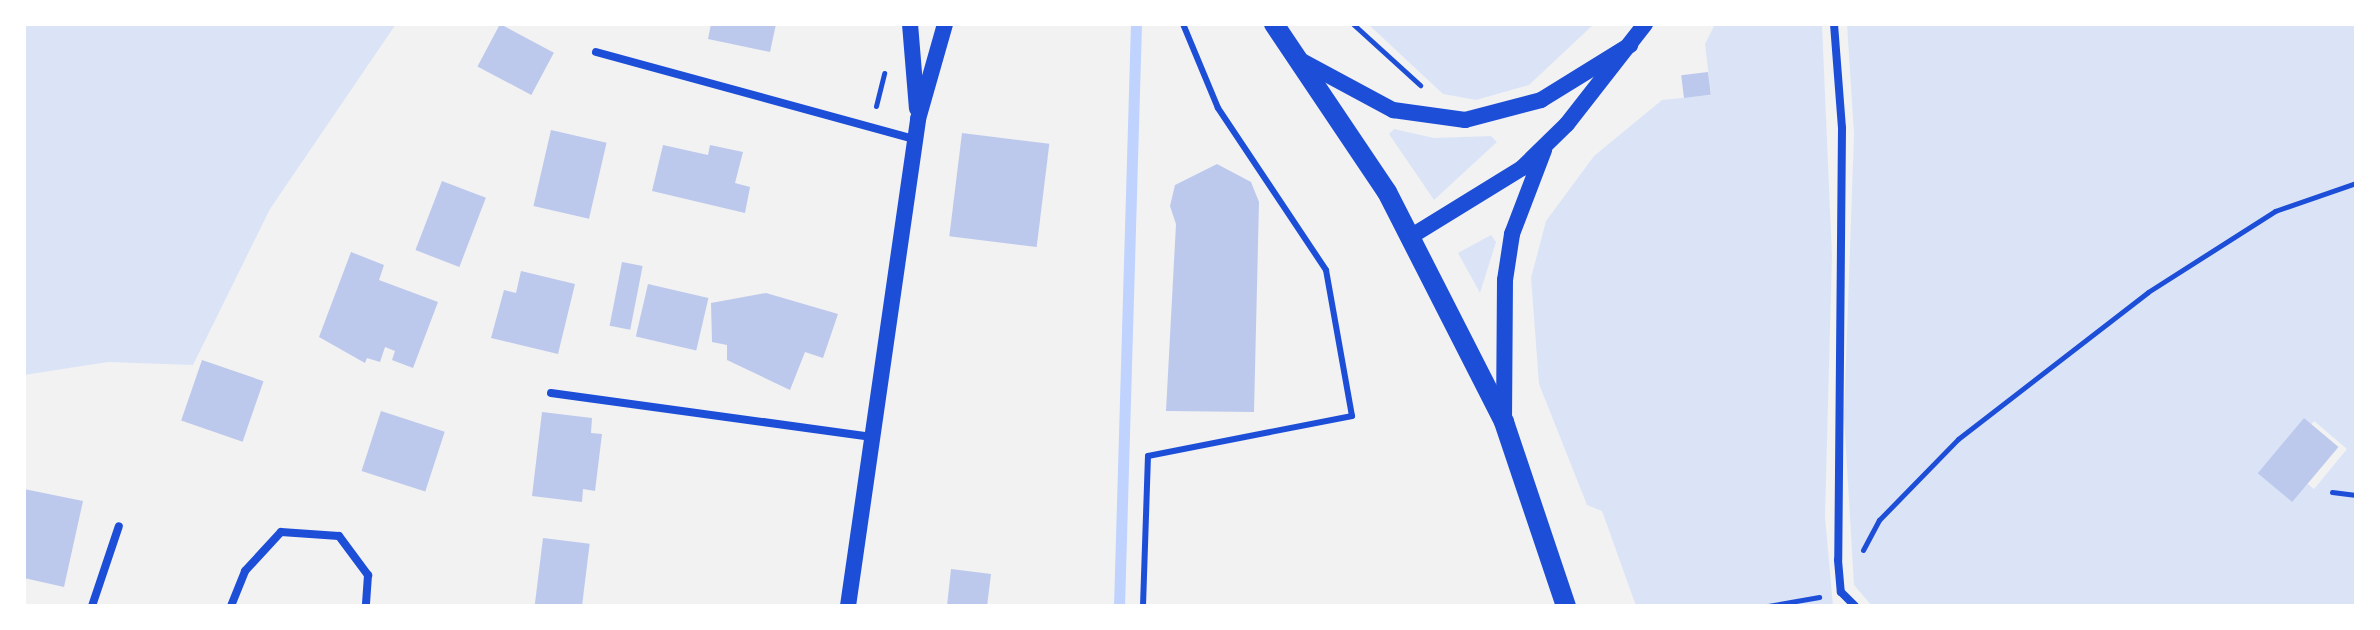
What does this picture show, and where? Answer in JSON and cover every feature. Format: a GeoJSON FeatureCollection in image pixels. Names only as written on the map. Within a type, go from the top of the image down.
{"type":"FeatureCollection","features":[{"type":"Feature","properties":{"kind":"main road"},"geometry":{"type":"LineString","coordinates":[[910,24],[918,119]]}},
{"type":"Feature","properties":{"kind":"main road"},"geometry":{"type":"LineString","coordinates":[[848,606],[918,119],[945,24]]}},
{"type":"Feature","properties":{"kind":"main road"},"geometry":{"type":"LineString","coordinates":[[1274,24],[1300,60],[1410,237],[1504,422],[1566,606]]}},
{"type":"Feature","properties":{"kind":"main road"},"geometry":{"type":"LineString","coordinates":[[1410,237],[1490,194],[1546,143],[1645,24]]}},
{"type":"Feature","properties":{"kind":"main road"},"geometry":{"type":"LineString","coordinates":[[1300,60],[1393,110],[1465,120],[1541,100],[1630,45]]}},
{"type":"Feature","properties":{"kind":"main road"},"geometry":{"type":"LineString","coordinates":[[1504,422],[1505,280],[1512,234],[1546,143]]}},
{"type":"Feature","properties":{"kind":"street"},"geometry":{"type":"LineString","coordinates":[[1834,24],[1842,128],[1836,433],[1841,592],[1855,606]]}},
{"type":"Feature","properties":{"kind":"street"},"geometry":{"type":"LineString","coordinates":[[596,52],[915,139]]}},
{"type":"Feature","properties":{"kind":"street"},"geometry":{"type":"LineString","coordinates":[[551,393],[873,438]]}},
{"type":"Feature","properties":{"kind":"street"},"geometry":{"type":"LineString","coordinates":[[92,606],[119,526]]}},
{"type":"Feature","properties":{"kind":"street"},"geometry":{"type":"LineString","coordinates":[[231,606],[245,571],[281,532],[339,536],[368,575],[366,606]]}},
{"type":"Feature","properties":{"kind":"lane"},"geometry":{"type":"LineString","coordinates":[[1143,606],[1148,456],[1352,416],[1326,270],[1218,108],[1183,24]]}},
{"type":"Feature","properties":{"kind":"path"},"geometry":{"type":"LineString","coordinates":[[1353,24],[1433,95]]}},
{"type":"Feature","properties":{"kind":"path"},"geometry":{"type":"LineString","coordinates":[[871,126],[884,65]]}},
{"type":"Feature","properties":{"kind":"path"},"geometry":{"type":"LineString","coordinates":[[1768,606],[1841,592],[1879,520],[1958,439],[2148,292],[2249,227],[2356,183]]}},
{"type":"Feature","properties":{"kind":"path"},"geometry":{"type":"LineString","coordinates":[[2332,492],[2356,495]]}},
{"type":"Feature","properties":{"kind":"shaded area"},"geometry":{"type":"Polygon","coordinates":[[[24,24],[396,24],[270,209],[193,365],[108,362],[24,375],[24,24]]]}},
{"type":"Feature","properties":{"kind":"shaded area"},"geometry":{"type":"Polygon","coordinates":[[[1368,24],[1594,24],[1529,85],[1476,100],[1443,94],[1368,24]]]}},
{"type":"Feature","properties":{"kind":"shaded area"},"geometry":{"type":"Polygon","coordinates":[[[1715,24],[1822,24],[1832,256],[1825,516],[1833,606],[1636,606],[1602,511],[1587,505],[1539,384],[1531,278],[1546,221],[1594,156],[1662,100],[1711,95],[1705,44],[1715,24]]]}},
{"type":"Feature","properties":{"kind":"shaded area"},"geometry":{"type":"Polygon","coordinates":[[[1847,24],[2356,24],[2356,606],[1872,606],[1854,585],[1844,417],[1854,134],[1847,24]],[[2314,421],[2281,462],[2314,489],[2347,449],[2314,421]]]}},
{"type":"Feature","properties":{"kind":"shaded area"},"geometry":{"type":"Polygon","coordinates":[[[1394,129],[1434,138],[1491,136],[1497,142],[1434,200],[1389,134],[1394,129]]]}},
{"type":"Feature","properties":{"kind":"shaded area"},"geometry":{"type":"Polygon","coordinates":[[[1491,235],[1496,242],[1480,293],[1458,253],[1491,235]]]}},
{"type":"Feature","properties":{"kind":"building"},"geometry":{"type":"Polygon","coordinates":[[[500,24],[554,53],[531,95],[477,66],[500,24]]]}},
{"type":"Feature","properties":{"kind":"building"},"geometry":{"type":"Polygon","coordinates":[[[711,24],[776,24],[770,52],[708,39],[711,24]]]}},
{"type":"Feature","properties":{"kind":"building"},"geometry":{"type":"Polygon","coordinates":[[[1708,72],[1711,95],[1684,98],[1681,75],[1708,72]]]}},
{"type":"Feature","properties":{"kind":"building"},"geometry":{"type":"Polygon","coordinates":[[[551,130],[607,143],[589,219],[533,206],[551,130]]]}},
{"type":"Feature","properties":{"kind":"building"},"geometry":{"type":"Polygon","coordinates":[[[962,133],[1049,144],[1037,247],[949,236],[962,133]]]}},
{"type":"Feature","properties":{"kind":"building"},"geometry":{"type":"Polygon","coordinates":[[[663,145],[708,155],[710,145],[743,152],[735,183],[750,187],[745,213],[652,191],[663,145]]]}},
{"type":"Feature","properties":{"kind":"building"},"geometry":{"type":"Polygon","coordinates":[[[1217,164],[1251,182],[1259,202],[1254,412],[1166,411],[1176,224],[1170,206],[1175,185],[1217,164]]]}},
{"type":"Feature","properties":{"kind":"building"},"geometry":{"type":"Polygon","coordinates":[[[442,181],[486,198],[459,267],[415,250],[442,181]]]}},
{"type":"Feature","properties":{"kind":"building"},"geometry":{"type":"Polygon","coordinates":[[[351,252],[384,265],[379,280],[438,302],[413,368],[392,360],[395,351],[385,347],[380,362],[367,358],[365,363],[319,337],[351,252]]]}},
{"type":"Feature","properties":{"kind":"building"},"geometry":{"type":"Polygon","coordinates":[[[622,262],[643,266],[630,330],[610,326],[622,262]]]}},
{"type":"Feature","properties":{"kind":"building"},"geometry":{"type":"Polygon","coordinates":[[[521,271],[575,284],[558,354],[491,338],[504,290],[516,293],[521,271]]]}},
{"type":"Feature","properties":{"kind":"building"},"geometry":{"type":"Polygon","coordinates":[[[648,284],[708,298],[696,351],[636,337],[648,284]]]}},
{"type":"Feature","properties":{"kind":"building"},"geometry":{"type":"Polygon","coordinates":[[[766,293],[838,314],[823,358],[805,352],[790,390],[727,360],[727,345],[712,342],[711,303],[766,293]]]}},
{"type":"Feature","properties":{"kind":"building"},"geometry":{"type":"Polygon","coordinates":[[[202,360],[263,381],[243,442],[181,421],[202,360]]]}},
{"type":"Feature","properties":{"kind":"building"},"geometry":{"type":"Polygon","coordinates":[[[381,411],[445,432],[425,492],[362,471],[381,411]]]}},
{"type":"Feature","properties":{"kind":"building"},"geometry":{"type":"Polygon","coordinates":[[[542,412],[592,418],[591,433],[602,434],[595,491],[583,489],[582,502],[532,496],[542,412]]]}},
{"type":"Feature","properties":{"kind":"building"},"geometry":{"type":"Polygon","coordinates":[[[2304,418],[2338,447],[2292,502],[2258,473],[2304,418]]]}},
{"type":"Feature","properties":{"kind":"building"},"geometry":{"type":"Polygon","coordinates":[[[24,489],[83,501],[64,587],[24,578],[24,489]]]}},
{"type":"Feature","properties":{"kind":"building"},"geometry":{"type":"Polygon","coordinates":[[[543,538],[590,544],[582,606],[535,606],[543,538]]]}},
{"type":"Feature","properties":{"kind":"building"},"geometry":{"type":"Polygon","coordinates":[[[951,569],[991,574],[987,606],[947,606],[951,569]]]}},
{"type":"Feature","properties":{"kind":"waterway"},"geometry":{"type":"LineString","coordinates":[[1119,606],[1136,24]]}}]}
